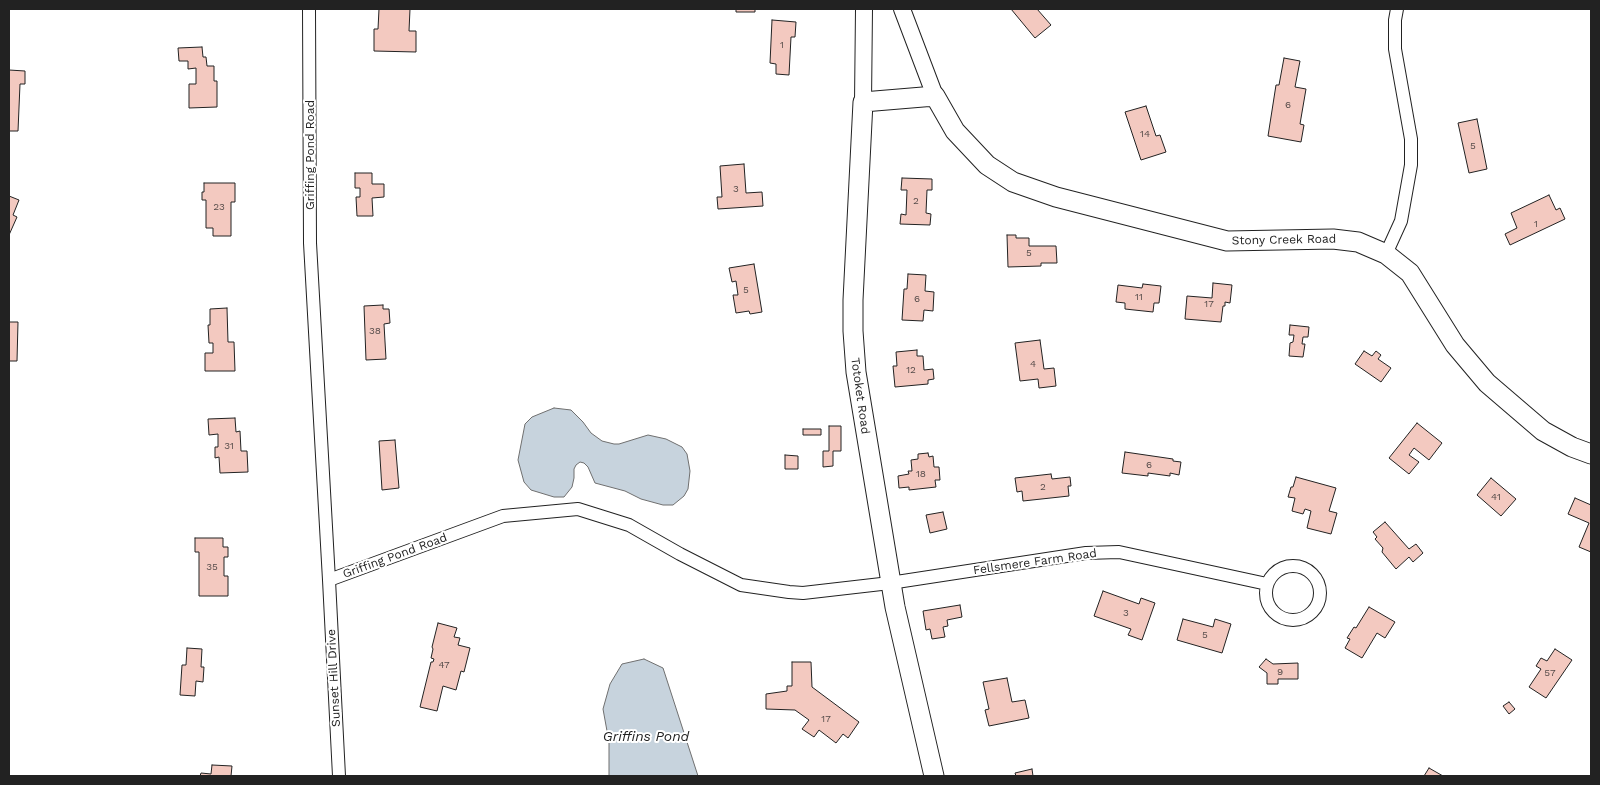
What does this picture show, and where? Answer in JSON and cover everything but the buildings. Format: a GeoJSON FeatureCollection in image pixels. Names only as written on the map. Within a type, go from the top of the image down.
{"type":"FeatureCollection","features":[{"type":"Feature","properties":{"kind":"main road"},"geometry":{"type":"LineString","coordinates":[[863,102],[935,96]]}},
{"type":"Feature","properties":{"kind":"main road","name":"Stony Creek Road"},"geometry":{"type":"LineString","coordinates":[[935,96],[955,131],[987,165],[1013,182],[1056,198],[1227,241],[1333,239],[1358,242],[1386,254],[1410,273],[1455,345],[1487,383],[1543,431],[1572,447],[1591,454]]}},
{"type":"Feature","properties":{"kind":"main road","name":"Totoket Road"},"geometry":{"type":"LineString","coordinates":[[863,102],[853,300],[857,382],[890,583],[934,776]]}},
{"type":"Feature","properties":{"kind":"street","name":"Griffing Pond Road"},"geometry":{"type":"LineString","coordinates":[[309,9],[310,243],[330,580],[503,516],[578,508],[629,525],[741,585],[803,593],[890,583]]}},
{"type":"Feature","properties":{"kind":"street","name":"Totoket Road"},"geometry":{"type":"LineString","coordinates":[[863,102],[864,9]]}},
{"type":"Feature","properties":{"kind":"street","name":"Stony Creek Road"},"geometry":{"type":"LineString","coordinates":[[902,9],[935,96]]}},
{"type":"Feature","properties":{"kind":"street"},"geometry":{"type":"LineString","coordinates":[[1386,254],[1401,221],[1411,164],[1411,140],[1395,49],[1397,9]]}},
{"type":"Feature","properties":{"kind":"street","name":"Fellsmere Farm Road"},"geometry":{"type":"LineString","coordinates":[[890,583],[1086,552],[1120,552],[1267,584]]}},
{"type":"Feature","properties":{"kind":"street"},"geometry":{"type":"LineString","coordinates":[[1292,565],[1302,566],[1312,572],[1318,580],[1321,591],[1320,602],[1306,618],[1284,619],[1275,614],[1268,605],[1267,584],[1273,574],[1281,568],[1292,565]]}},
{"type":"Feature","properties":{"kind":"street","name":"Sunset Hill Drive"},"geometry":{"type":"LineString","coordinates":[[330,580],[339,776]]}},
{"type":"Feature","properties":{"kind":"water"},"geometry":{"type":"Polygon","coordinates":[[[554,408],[571,410],[591,433],[602,441],[619,444],[648,435],[666,439],[682,447],[687,454],[690,471],[688,489],[684,496],[673,505],[663,505],[641,499],[625,491],[595,483],[588,467],[580,462],[574,469],[572,487],[564,497],[554,497],[531,490],[524,482],[518,460],[525,424],[532,417],[554,408]]]}},
{"type":"Feature","properties":{"kind":"water","name":"Griffins Pond"},"geometry":{"type":"Polygon","coordinates":[[[644,659],[663,668],[698,776],[609,776],[609,742],[603,709],[610,684],[622,664],[644,659]]]}}]}
